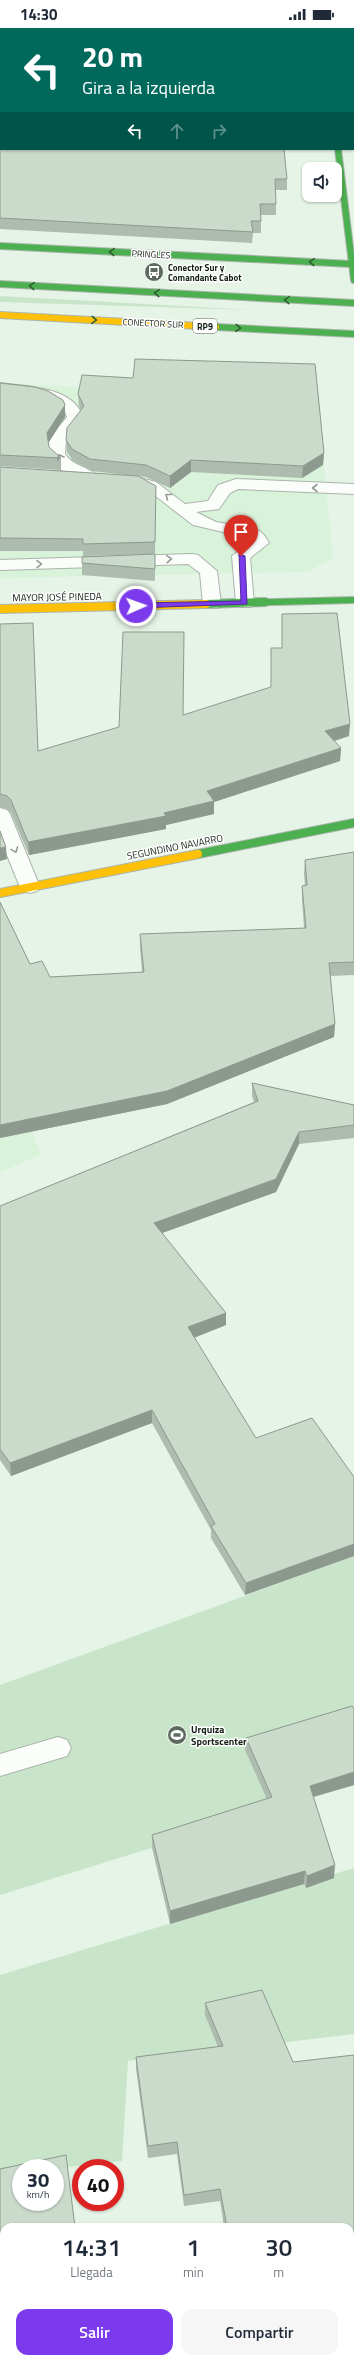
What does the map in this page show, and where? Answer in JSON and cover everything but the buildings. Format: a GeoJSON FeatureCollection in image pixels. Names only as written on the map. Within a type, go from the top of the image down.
{"type":"FeatureCollection","features":[{"type":"Feature","properties":{"kind":"main road"},"geometry":{"type":"LineString","coordinates":[[338,150],[354,280]]}},
{"type":"Feature","properties":{"kind":"main road","name":"PRINGLES"},"geometry":{"type":"LineString","coordinates":[[0,246],[351,264]]}},
{"type":"Feature","properties":{"kind":"main road"},"geometry":{"type":"LineString","coordinates":[[0,284],[354,304]]}},
{"type":"Feature","properties":{"kind":"main road","name":"CONECTOR SUR"},"geometry":{"type":"LineString","coordinates":[[0,315],[354,334]]}},
{"type":"Feature","properties":{"kind":"main road","name":"MAYOR JOSÉ PINEDA"},"geometry":{"type":"LineString","coordinates":[[0,609],[354,600]]}},
{"type":"Feature","properties":{"kind":"main road","name":"SEGUNDINO NAVARRO"},"geometry":{"type":"LineString","coordinates":[[0,893],[354,823]]}},
{"type":"Feature","properties":{"kind":"lane"},"geometry":{"type":"LineString","coordinates":[[0,388],[47,394],[72,408],[75,417],[57,442],[57,454],[66,466],[103,479]]}},
{"type":"Feature","properties":{"kind":"lane"},"geometry":{"type":"LineString","coordinates":[[53,476],[133,481],[152,485],[166,494],[199,521],[218,527],[248,532],[260,538],[258,546],[241,556],[245,603]]}},
{"type":"Feature","properties":{"kind":"lane"},"geometry":{"type":"LineString","coordinates":[[183,509],[212,505],[224,488],[236,484],[294,488],[354,489]]}},
{"type":"Feature","properties":{"kind":"lane"},"geometry":{"type":"LineString","coordinates":[[0,565],[192,559],[208,571],[212,604]]}},
{"type":"Feature","properties":{"kind":"lane"},"geometry":{"type":"LineString","coordinates":[[0,814],[30,887]]}},
{"type":"Feature","properties":{"kind":"lane"},"geometry":{"type":"LineString","coordinates":[[0,1765],[58,1748]]}},
{"type":"Feature","properties":{"kind":"shaded area"},"geometry":{"type":"Polygon","coordinates":[[[0,296],[253,310],[0,302],[0,296]]]}},
{"type":"Feature","properties":{"kind":"shaded area"},"geometry":{"type":"Polygon","coordinates":[[[0,383],[317,399],[333,558],[307,572],[0,578],[0,383]]]}},
{"type":"Feature","properties":{"kind":"shaded area"},"geometry":{"type":"Polygon","coordinates":[[[0,1051],[41,1155],[0,1172],[0,1051]]]}},
{"type":"Feature","properties":{"kind":"shaded area","name":"Urquiza Sportscenter"},"geometry":{"type":"Polygon","coordinates":[[[354,1556],[354,1785],[0,1895],[0,1685],[354,1556]]]}},
{"type":"Feature","properties":{"kind":"shaded area"},"geometry":{"type":"Polygon","coordinates":[[[354,1868],[354,2034],[128,2061],[122,2159],[72,2159],[72,2167],[64,2167],[64,2159],[12,2159],[12,2173],[0,2180],[0,1975],[354,1868]]]}},
{"type":"Feature","properties":{"kind":"traffic: fast"},"geometry":{"type":"LineString","coordinates":[[338,150],[354,280]]}},
{"type":"Feature","properties":{"kind":"traffic: fast"},"geometry":{"type":"LineString","coordinates":[[0,246],[351,264]]}},
{"type":"Feature","properties":{"kind":"traffic: fast"},"geometry":{"type":"LineString","coordinates":[[0,284],[354,303]]}},
{"type":"Feature","properties":{"kind":"traffic: fast"},"geometry":{"type":"LineString","coordinates":[[216,327],[354,334]]}},
{"type":"Feature","properties":{"kind":"traffic: fast"},"geometry":{"type":"LineString","coordinates":[[206,604],[354,600]]}},
{"type":"Feature","properties":{"kind":"traffic: fast"},"geometry":{"type":"LineString","coordinates":[[198,854],[354,823]]}},
{"type":"Feature","properties":{"kind":"traffic: slow"},"geometry":{"type":"LineString","coordinates":[[0,315],[216,327]]}},
{"type":"Feature","properties":{"kind":"traffic: slow"},"geometry":{"type":"LineString","coordinates":[[0,609],[206,604]]}},
{"type":"Feature","properties":{"kind":"traffic: slow"},"geometry":{"type":"LineString","coordinates":[[0,893],[198,854]]}},
{"type":"Feature","properties":{"kind":"place","name":"Conector Sur y Comandante Cabot"},"geometry":{"type":"Point","coordinates":[154,272]}},
{"type":"Feature","properties":{"kind":"place","name":"Urquiza Sportscenter"},"geometry":{"type":"Point","coordinates":[177,1735]}},
{"type":"Feature","properties":{"kind":"route"},"geometry":{"type":"LineString","coordinates":[[136,606],[245,603],[241,556]]}}]}
